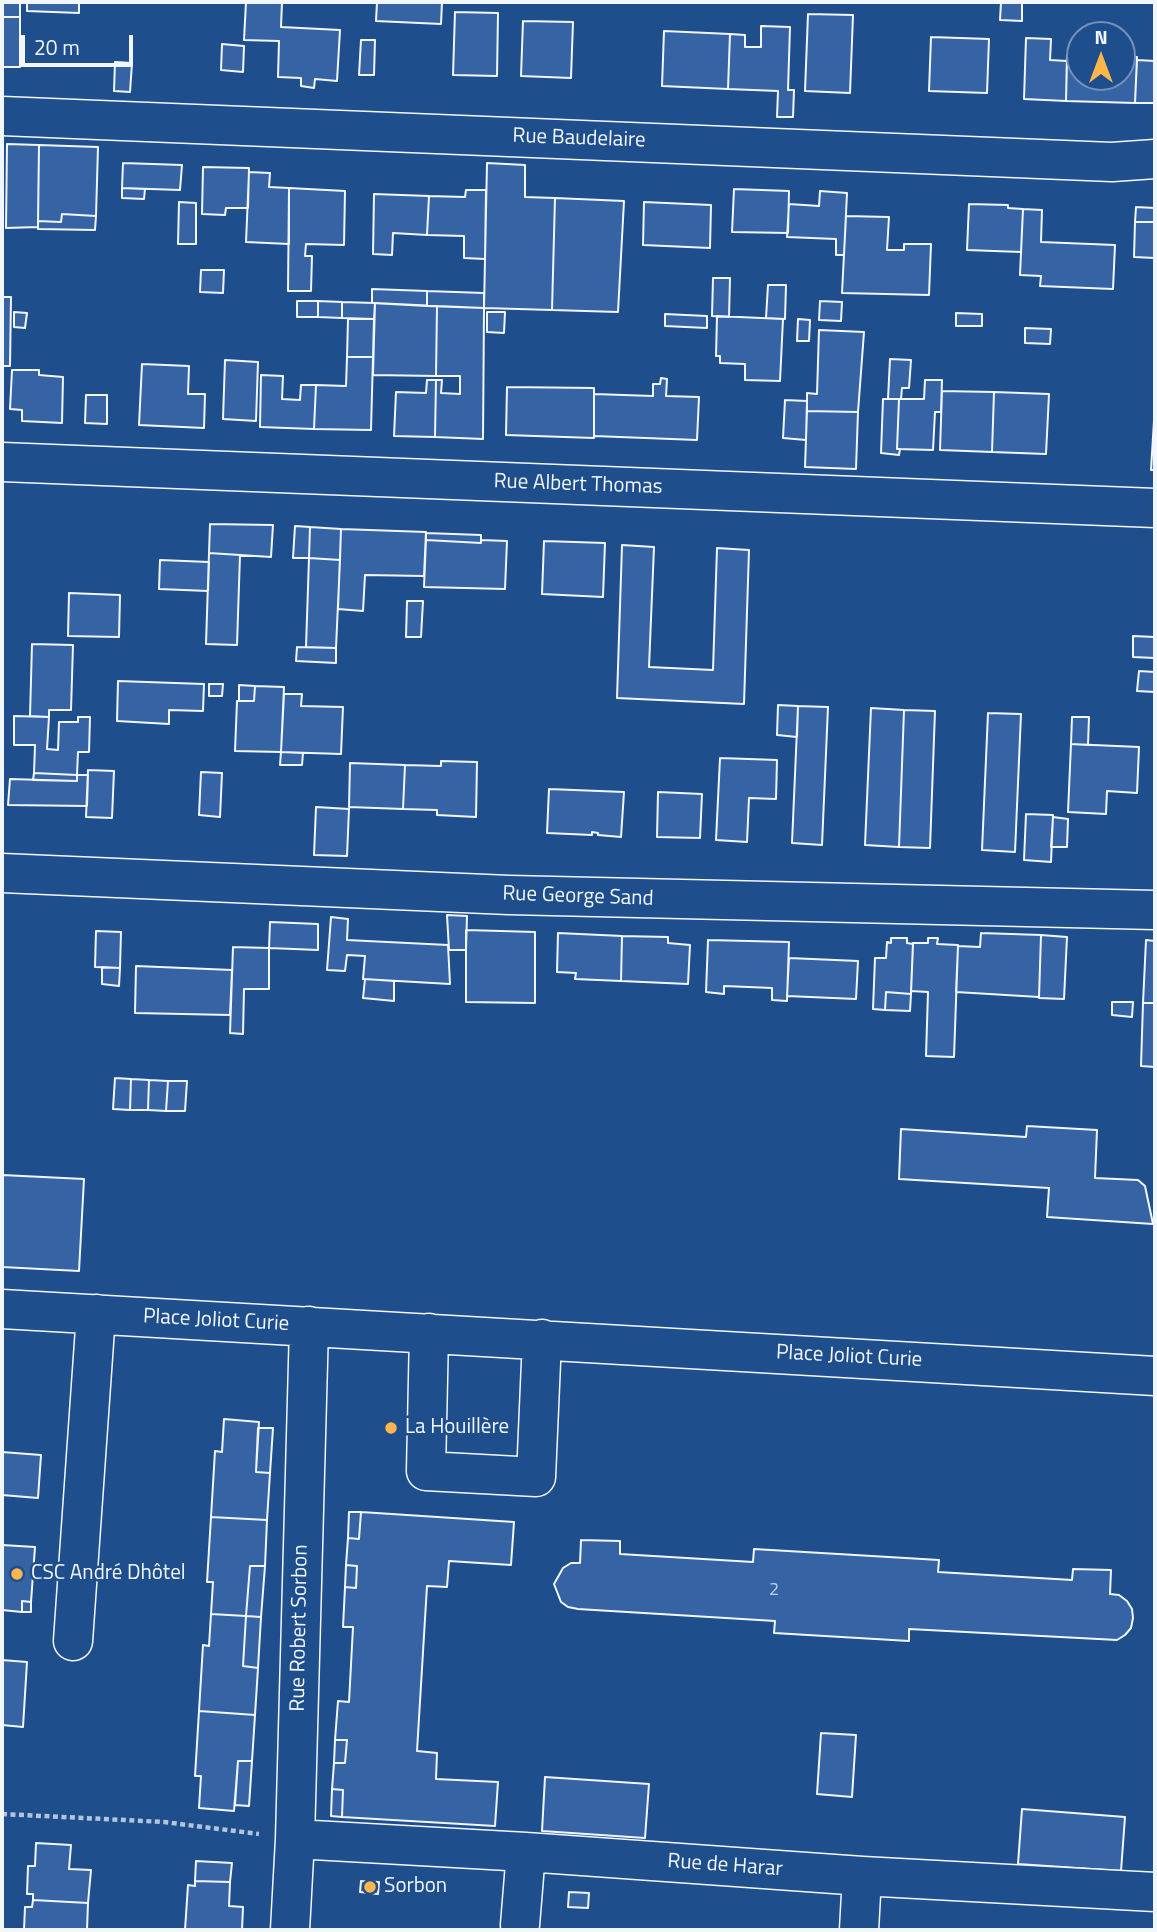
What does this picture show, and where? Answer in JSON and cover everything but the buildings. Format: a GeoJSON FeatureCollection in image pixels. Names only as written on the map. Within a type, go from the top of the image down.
{"type":"FeatureCollection","features":[{"type":"Feature","properties":{"kind":"street","name":"Rue Baudelaire"},"geometry":{"type":"LineString","coordinates":[[2,116],[1112,162],[1155,159]]}},
{"type":"Feature","properties":{"kind":"street","name":"Rue Albert Thomas"},"geometry":{"type":"LineString","coordinates":[[2,462],[1155,508]]}},
{"type":"Feature","properties":{"kind":"street","name":"Rue George Sand"},"geometry":{"type":"LineString","coordinates":[[2,873],[509,895],[1155,910]]}},
{"type":"Feature","properties":{"kind":"street","name":"Place Joliot Curie"},"geometry":{"type":"LineString","coordinates":[[2,1310],[1155,1376]]}},
{"type":"Feature","properties":{"kind":"street"},"geometry":{"type":"LineString","coordinates":[[73,1642],[96,1314]]}},
{"type":"Feature","properties":{"kind":"street","name":"Rue Robert Sorbon"},"geometry":{"type":"LineString","coordinates":[[290,1930],[295,1839],[309,1326]]}},
{"type":"Feature","properties":{"kind":"street"},"geometry":{"type":"LineString","coordinates":[[429,1333],[426,1471],[536,1478],[542,1339]]}},
{"type":"Feature","properties":{"kind":"street","name":"Rue de Harar"},"geometry":{"type":"LineString","coordinates":[[295,1839],[1155,1892]]}},
{"type":"Feature","properties":{"kind":"street"},"geometry":{"type":"LineString","coordinates":[[520,1925],[526,1852]]}},
{"type":"Feature","properties":{"kind":"street"},"geometry":{"type":"LineString","coordinates":[[859,1930],[862,1876]]}},
{"type":"Feature","properties":{"kind":"path"},"geometry":{"type":"LineString","coordinates":[[2,1814],[164,1822],[295,1839]]}},
{"type":"Feature","properties":{"kind":"place","name":"La Houillère"},"geometry":{"type":"Point","coordinates":[391,1428]}},
{"type":"Feature","properties":{"kind":"place","name":"CSC André Dhôtel"},"geometry":{"type":"Point","coordinates":[17,1574]}},
{"type":"Feature","properties":{"kind":"place","name":"Sorbon"},"geometry":{"type":"Point","coordinates":[370,1887]}}]}
